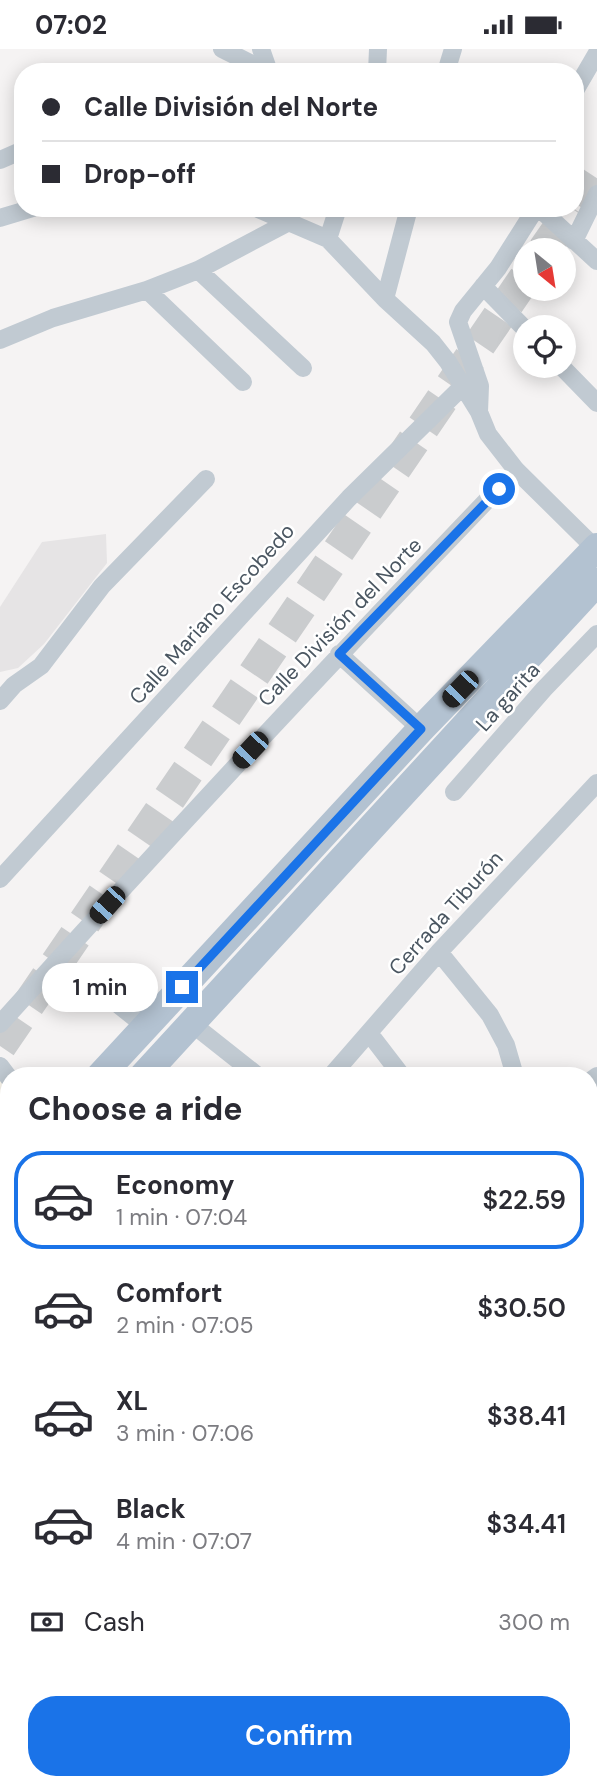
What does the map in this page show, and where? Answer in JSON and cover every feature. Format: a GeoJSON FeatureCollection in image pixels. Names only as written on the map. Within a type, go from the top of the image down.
{"type":"FeatureCollection","features":[{"type":"Feature","properties":{"kind":"main road"},"geometry":{"type":"LineString","coordinates":[[108,1067],[421,729],[596,547]]}},
{"type":"Feature","properties":{"kind":"main road"},"geometry":{"type":"LineString","coordinates":[[151,1067],[597,582]]}},
{"type":"Feature","properties":{"kind":"street"},"geometry":{"type":"LineString","coordinates":[[222,49],[250,63]]}},
{"type":"Feature","properties":{"kind":"street"},"geometry":{"type":"LineString","coordinates":[[584,75],[597,53]]}},
{"type":"Feature","properties":{"kind":"street"},"geometry":{"type":"LineString","coordinates":[[576,239],[597,194]]}},
{"type":"Feature","properties":{"kind":"street"},"geometry":{"type":"LineString","coordinates":[[275,217],[328,239],[385,299],[433,343],[479,412],[488,434],[516,470],[596,547]]}},
{"type":"Feature","properties":{"kind":"street"},"geometry":{"type":"LineString","coordinates":[[328,239],[334,217]]}},
{"type":"Feature","properties":{"kind":"street"},"geometry":{"type":"LineString","coordinates":[[385,299],[407,217]]}},
{"type":"Feature","properties":{"kind":"street"},"geometry":{"type":"LineString","coordinates":[[479,412],[480,386],[458,322],[463,311],[498,268],[531,217]]}},
{"type":"Feature","properties":{"kind":"street"},"geometry":{"type":"LineString","coordinates":[[547,217],[572,238]]}},
{"type":"Feature","properties":{"kind":"street"},"geometry":{"type":"LineString","coordinates":[[0,340],[53,318],[147,290],[198,270],[287,223]]}},
{"type":"Feature","properties":{"kind":"street"},"geometry":{"type":"LineString","coordinates":[[576,242],[597,261]]}},
{"type":"Feature","properties":{"kind":"street"},"geometry":{"type":"LineString","coordinates":[[198,270],[303,368]]}},
{"type":"Feature","properties":{"kind":"street"},"geometry":{"type":"LineString","coordinates":[[483,286],[513,317]]}},
{"type":"Feature","properties":{"kind":"street"},"geometry":{"type":"LineString","coordinates":[[147,290],[243,382]]}},
{"type":"Feature","properties":{"kind":"street"},"geometry":{"type":"LineString","coordinates":[[573,378],[597,403]]}},
{"type":"Feature","properties":{"kind":"street","name":"Calle Mariano Escobedo"},"geometry":{"type":"LineString","coordinates":[[0,879],[349,498],[463,386]]}},
{"type":"Feature","properties":{"kind":"street","name":"Calle División del Norte"},"geometry":{"type":"LineString","coordinates":[[0,1024],[160,846],[516,470]]}},
{"type":"Feature","properties":{"kind":"street"},"geometry":{"type":"LineString","coordinates":[[0,701],[14,685],[41,666],[102,586],[206,479]]}},
{"type":"Feature","properties":{"kind":"street","name":"La garita"},"geometry":{"type":"LineString","coordinates":[[454,792],[597,634]]}},
{"type":"Feature","properties":{"kind":"street"},"geometry":{"type":"LineString","coordinates":[[339,654],[421,729]]}},
{"type":"Feature","properties":{"kind":"street","name":"Cerrada Tiburón"},"geometry":{"type":"LineString","coordinates":[[339,1067],[439,953],[597,783]]}},
{"type":"Feature","properties":{"kind":"street"},"geometry":{"type":"LineString","coordinates":[[439,953],[489,1015],[506,1045],[512,1067]]}},
{"type":"Feature","properties":{"kind":"street"},"geometry":{"type":"LineString","coordinates":[[105,994],[145,1026]]}},
{"type":"Feature","properties":{"kind":"street"},"geometry":{"type":"LineString","coordinates":[[191,1023],[247,1067]]}},
{"type":"Feature","properties":{"kind":"street"},"geometry":{"type":"LineString","coordinates":[[369,1033],[395,1067]]}},
{"type":"Feature","properties":{"kind":"shaded area"},"geometry":{"type":"Polygon","coordinates":[[[106,534],[107,563],[44,644],[18,668],[0,672],[0,607],[42,542],[106,534]]]}},
{"type":"Feature","properties":{"kind":"tunnel"},"geometry":{"type":"LineString","coordinates":[[584,192],[597,172]]}},
{"type":"Feature","properties":{"kind":"tunnel"},"geometry":{"type":"LineString","coordinates":[[552,238],[567,217]]}},
{"type":"Feature","properties":{"kind":"tunnel"},"geometry":{"type":"LineString","coordinates":[[0,1046],[513,296]]}},
{"type":"Feature","properties":{"kind":"route"},"geometry":{"type":"LineString","coordinates":[[182,987],[421,729],[339,654],[499,489]]}}]}
